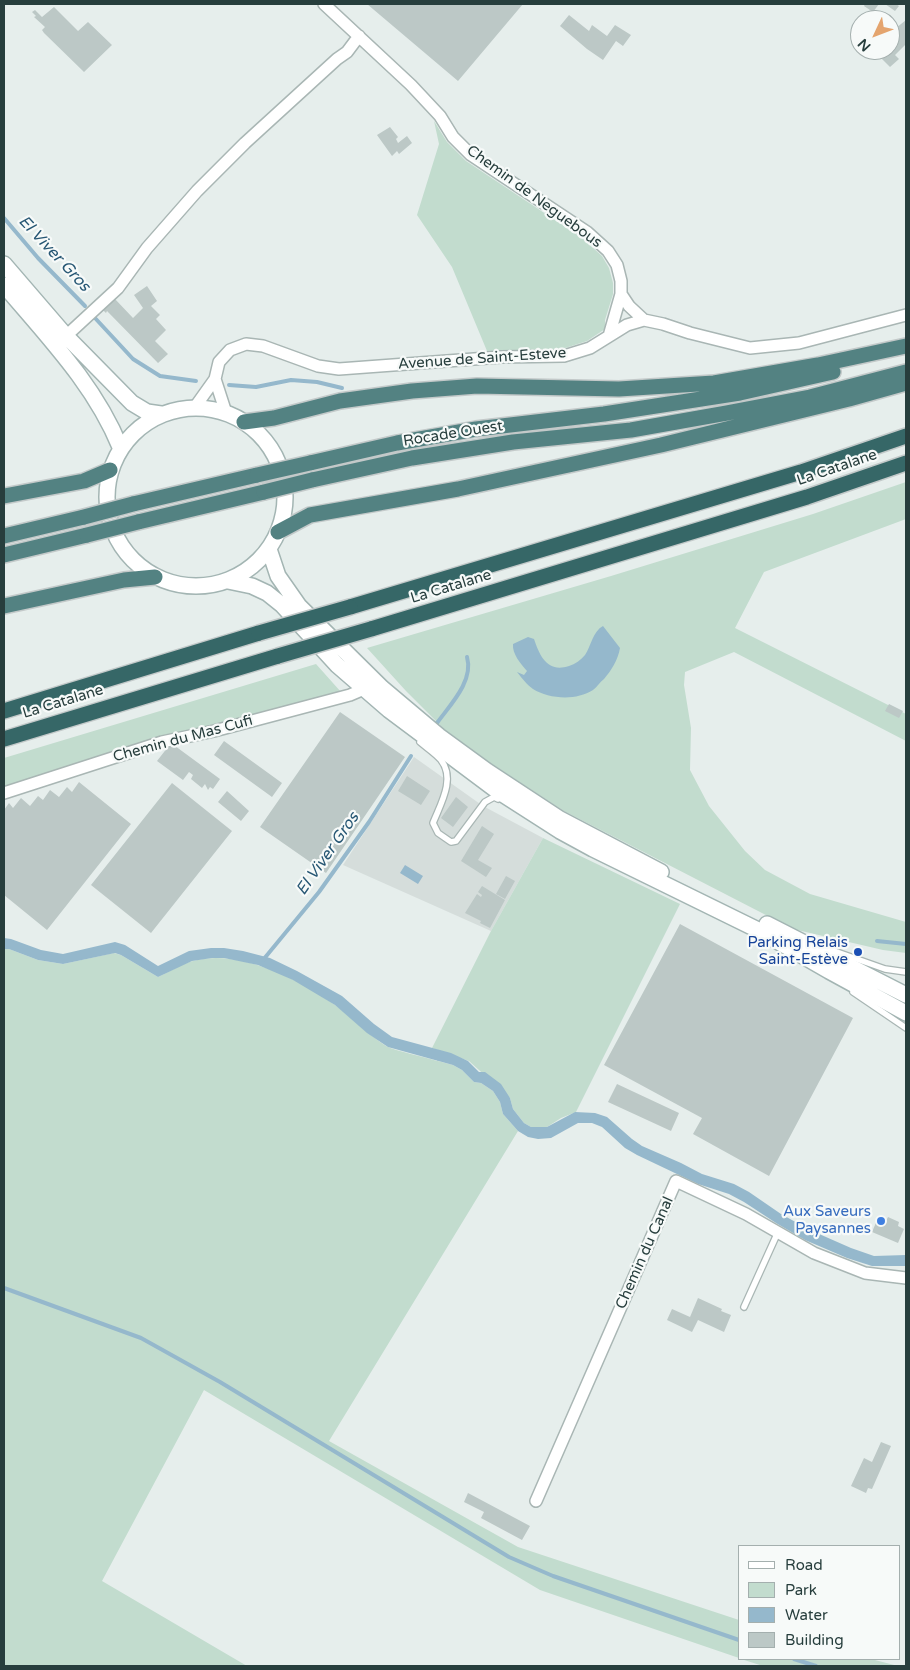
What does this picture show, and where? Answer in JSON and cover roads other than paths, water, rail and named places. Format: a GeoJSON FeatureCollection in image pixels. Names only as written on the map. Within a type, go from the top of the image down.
{"type":"FeatureCollection","features":[{"type":"Feature","properties":{"kind":"highway"},"geometry":{"type":"LineString","coordinates":[[244,422],[274,418],[340,401],[412,391],[477,386],[619,389],[714,383],[818,365],[906,346]]}},
{"type":"Feature","properties":{"kind":"highway","name":"Rocade Ouest"},"geometry":{"type":"LineString","coordinates":[[4,536],[397,442],[476,429],[604,414],[740,393],[844,369],[906,351]]}},
{"type":"Feature","properties":{"kind":"highway","name":"Rocade Ouest"},"geometry":{"type":"LineString","coordinates":[[4,555],[312,480],[412,458],[513,442],[631,430],[810,397],[906,372]]}},
{"type":"Feature","properties":{"kind":"highway"},"geometry":{"type":"LineString","coordinates":[[278,532],[310,515],[352,506],[458,489],[661,445],[906,383]]}},
{"type":"Feature","properties":{"kind":"highway","name":"La Catalane"},"geometry":{"type":"LineString","coordinates":[[4,711],[801,472],[906,436]]}},
{"type":"Feature","properties":{"kind":"highway","name":"La Catalane"},"geometry":{"type":"LineString","coordinates":[[4,739],[807,497],[906,463]]}},
{"type":"Feature","properties":{"kind":"highway"},"geometry":{"type":"LineString","coordinates":[[4,496],[84,482],[110,470]]}},
{"type":"Feature","properties":{"kind":"highway"},"geometry":{"type":"LineString","coordinates":[[4,606],[124,580],[155,577]]}},
{"type":"Feature","properties":{"kind":"main road"},"geometry":{"type":"LineString","coordinates":[[4,264],[66,336],[132,403],[147,412],[161,414]]}},
{"type":"Feature","properties":{"kind":"main road"},"geometry":{"type":"LineString","coordinates":[[4,285],[75,368],[112,428],[120,447]]}},
{"type":"Feature","properties":{"kind":"main road"},"geometry":{"type":"LineString","coordinates":[[195,407],[226,412],[244,422],[263,438],[277,459],[284,483],[284,508],[278,532],[269,549],[251,568],[228,581],[206,586],[184,586],[155,577],[130,558],[113,532],[106,501],[110,470],[120,447],[138,428],[161,414],[195,407]]}},
{"type":"Feature","properties":{"kind":"main road"},"geometry":{"type":"LineString","coordinates":[[269,549],[278,576],[299,606],[382,688],[438,736],[487,771],[560,819],[906,995]]}},
{"type":"Feature","properties":{"kind":"main road"},"geometry":{"type":"LineString","coordinates":[[228,581],[252,586],[267,593],[282,605],[337,665],[389,710],[496,790],[560,831],[756,929],[906,1013]]}},
{"type":"Feature","properties":{"kind":"street","name":"Chemin de Neguebous"},"geometry":{"type":"LineString","coordinates":[[324,4],[411,85],[440,116],[453,137],[471,155],[587,232],[608,251],[616,265],[621,282],[621,294]]}},
{"type":"Feature","properties":{"kind":"street"},"geometry":{"type":"LineString","coordinates":[[66,336],[118,288],[147,248],[197,191],[275,115],[347,52],[359,36]]}},
{"type":"Feature","properties":{"kind":"street"},"geometry":{"type":"LineString","coordinates":[[621,294],[629,306],[644,320],[750,348],[800,343],[906,315]]}},
{"type":"Feature","properties":{"kind":"street"},"geometry":{"type":"LineString","coordinates":[[609,336],[621,294]]}},
{"type":"Feature","properties":{"kind":"street","name":"Avenue de Saint-Esteve"},"geometry":{"type":"LineString","coordinates":[[195,407],[215,379],[219,362],[230,350],[246,344],[264,346],[318,366],[339,370],[501,357],[564,356],[590,348],[627,326],[644,320]]}},
{"type":"Feature","properties":{"kind":"street"},"geometry":{"type":"LineString","coordinates":[[215,379],[226,412]]}},
{"type":"Feature","properties":{"kind":"street","name":"Chemin du Mas Cufi"},"geometry":{"type":"LineString","coordinates":[[4,794],[162,742],[214,731],[341,698],[364,689]]}},
{"type":"Feature","properties":{"kind":"street","name":"Chemin du Canal"},"geometry":{"type":"LineString","coordinates":[[536,1501],[676,1181],[746,1214],[814,1253],[865,1272],[906,1278]]}},
{"type":"Feature","properties":{"kind":"lane"},"geometry":{"type":"LineString","coordinates":[[389,710],[419,741],[442,761],[447,776],[446,790],[433,823],[438,833],[451,842],[456,841],[485,802],[494,797],[569,840],[593,849]]}},
{"type":"Feature","properties":{"kind":"lane"},"geometry":{"type":"LineString","coordinates":[[775,928],[867,963],[885,969],[906,972]]}},
{"type":"Feature","properties":{"kind":"lane"},"geometry":{"type":"LineString","coordinates":[[829,971],[847,988],[906,1028]]}},
{"type":"Feature","properties":{"kind":"lane"},"geometry":{"type":"LineString","coordinates":[[744,1307],[778,1232]]}},
{"type":"Feature","properties":{"kind":"water"},"geometry":{"type":"Polygon","coordinates":[[[603,626],[620,648],[618,657],[604,679],[586,694],[571,697],[547,695],[531,687],[517,672],[524,675],[527,671],[515,655],[513,644],[528,637],[534,639],[539,652],[546,662],[562,668],[573,664],[583,657],[594,635],[603,626]]]}},
{"type":"Feature","properties":{"kind":"water"},"geometry":{"type":"Polygon","coordinates":[[[405,865],[423,876],[418,884],[400,873],[405,865]]]}},
{"type":"Feature","properties":{"kind":"water"},"geometry":{"type":"Polygon","coordinates":[[[4,938],[41,950],[63,954],[115,942],[125,945],[158,966],[189,951],[211,948],[243,951],[270,958],[342,996],[392,1037],[451,1053],[468,1061],[479,1072],[485,1072],[501,1084],[510,1098],[513,1109],[524,1123],[531,1127],[547,1127],[575,1112],[595,1113],[607,1117],[642,1146],[702,1174],[734,1184],[810,1230],[874,1256],[906,1255],[906,1266],[872,1266],[847,1258],[805,1240],[729,1194],[698,1184],[637,1155],[625,1148],[602,1127],[592,1123],[578,1123],[551,1138],[538,1139],[528,1137],[518,1131],[503,1114],[500,1102],[493,1091],[481,1083],[474,1082],[462,1070],[453,1065],[388,1047],[367,1033],[335,1005],[293,980],[258,965],[224,958],[212,958],[192,961],[158,977],[115,953],[63,964],[38,960],[9,949],[4,949],[4,938]]]}},
{"type":"Feature","properties":{"kind":"waterway","name":"El Viver Gros"},"geometry":{"type":"LineString","coordinates":[[4,218],[38,258],[85,306]]}},
{"type":"Feature","properties":{"kind":"waterway","name":"El Viver Gros"},"geometry":{"type":"LineString","coordinates":[[95,318],[133,359],[160,376],[196,381]]}},
{"type":"Feature","properties":{"kind":"waterway","name":"El Viver Gros"},"geometry":{"type":"LineString","coordinates":[[229,385],[256,387],[291,380],[317,382],[342,388]]}},
{"type":"Feature","properties":{"kind":"waterway","name":"El Viver Gros"},"geometry":{"type":"LineString","coordinates":[[437,723],[464,684],[467,675],[467,657]]}},
{"type":"Feature","properties":{"kind":"waterway","name":"El Viver Gros"},"geometry":{"type":"LineString","coordinates":[[263,960],[319,892],[369,822],[411,756]]}},
{"type":"Feature","properties":{"kind":"waterway"},"geometry":{"type":"LineString","coordinates":[[877,941],[906,944]]}},
{"type":"Feature","properties":{"kind":"waterway"},"geometry":{"type":"LineString","coordinates":[[4,1288],[141,1338],[220,1382],[509,1557],[553,1576],[738,1640]]}},
{"type":"Feature","properties":{"kind":"waterway"},"geometry":{"type":"LineString","coordinates":[[797,1660],[816,1666]]}},
{"type":"Feature","properties":{"kind":"place","name":"Parking Relais Saint-Estève"},"geometry":{"type":"Point","coordinates":[858,952]}},
{"type":"Feature","properties":{"kind":"place","name":"Aux Saveurs Paysannes"},"geometry":{"type":"Point","coordinates":[881,1221]}}]}
